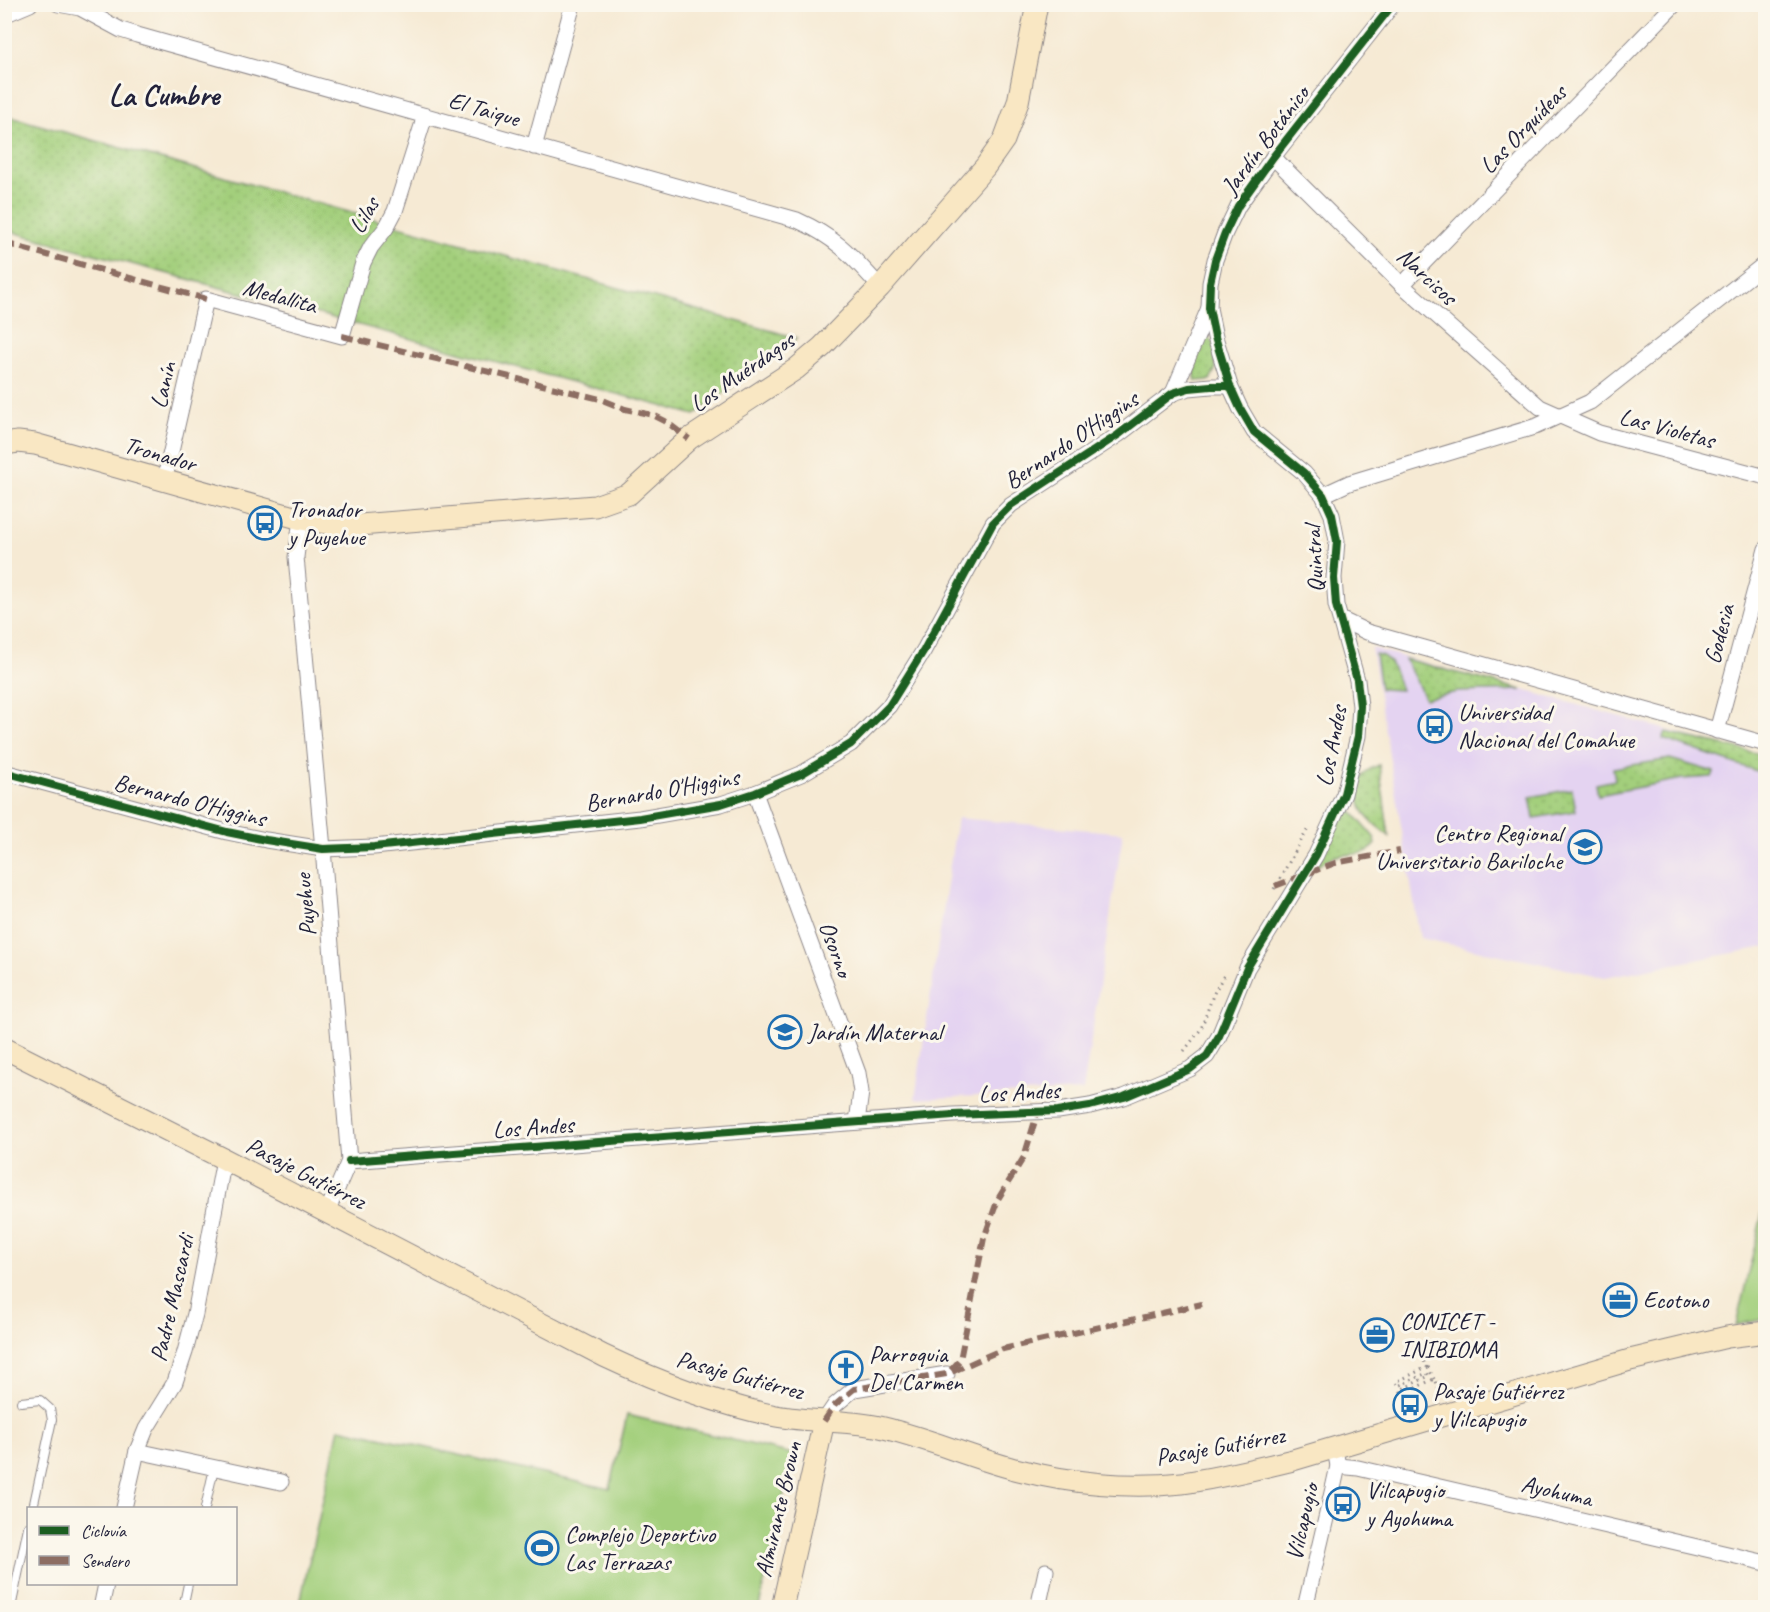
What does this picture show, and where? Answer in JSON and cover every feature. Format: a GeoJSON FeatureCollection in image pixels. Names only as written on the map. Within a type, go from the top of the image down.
{"type":"FeatureCollection","features":[{"type":"Feature","properties":{"kind":"main road","name":"Los Muérdagos"},"geometry":{"type":"LineString","coordinates":[[301,519],[331,524],[360,525],[595,506],[629,494],[689,439],[796,369],[822,347],[880,287],[985,167],[1004,140],[1018,102],[1037,4]]}},
{"type":"Feature","properties":{"kind":"main road","name":"Tronador"},"geometry":{"type":"LineString","coordinates":[[4,444],[18,442],[36,444],[301,519]]}},
{"type":"Feature","properties":{"kind":"main road","name":"Pasaje Gutiérrez"},"geometry":{"type":"LineString","coordinates":[[4,1048],[594,1351],[647,1376],[730,1404],[776,1416],[872,1426],[895,1431],[969,1456],[1020,1470],[1074,1481],[1128,1484],[1180,1483],[1230,1475],[1293,1460],[1336,1457],[1449,1413],[1630,1360],[1727,1337],[1766,1332]]}},
{"type":"Feature","properties":{"kind":"main road","name":"Almirante Brown"},"geometry":{"type":"LineString","coordinates":[[782,1608],[824,1421]]}},
{"type":"Feature","properties":{"kind":"street"},"geometry":{"type":"LineString","coordinates":[[4,15],[30,4]]}},
{"type":"Feature","properties":{"kind":"street","name":"El Taique"},"geometry":{"type":"LineString","coordinates":[[58,4],[81,7],[122,30],[797,220],[838,243],[880,287]]}},
{"type":"Feature","properties":{"kind":"street"},"geometry":{"type":"LineString","coordinates":[[534,147],[573,4]]}},
{"type":"Feature","properties":{"kind":"street","name":"Jardín Botánico"},"geometry":{"type":"LineString","coordinates":[[1323,495],[1304,473],[1254,432],[1230,386],[1218,346],[1209,308],[1210,283],[1215,260],[1238,206],[1273,157],[1394,4]]}},
{"type":"Feature","properties":{"kind":"street","name":"Las Orquídeas"},"geometry":{"type":"LineString","coordinates":[[1402,285],[1675,4]]}},
{"type":"Feature","properties":{"kind":"street","name":"Lilas"},"geometry":{"type":"LineString","coordinates":[[342,336],[363,263],[395,211],[425,116]]}},
{"type":"Feature","properties":{"kind":"street","name":"Narcisos"},"geometry":{"type":"LineString","coordinates":[[1273,157],[1402,285],[1525,395],[1540,407],[1559,417]]}},
{"type":"Feature","properties":{"kind":"street"},"geometry":{"type":"LineString","coordinates":[[1323,495],[1349,483],[1537,426],[1590,402],[1766,263]]}},
{"type":"Feature","properties":{"kind":"street","name":"Medallita"},"geometry":{"type":"LineString","coordinates":[[206,299],[342,336]]}},
{"type":"Feature","properties":{"kind":"street","name":"Lanín"},"geometry":{"type":"LineString","coordinates":[[164,482],[206,299]]}},
{"type":"Feature","properties":{"kind":"street","name":"Bernardo O'Higgins"},"geometry":{"type":"LineString","coordinates":[[1173,393],[1209,308]]}},
{"type":"Feature","properties":{"kind":"street","name":"Bernardo O'Higgins"},"geometry":{"type":"LineString","coordinates":[[4,772],[227,832],[323,849],[374,847],[640,818],[721,804],[801,774],[851,744],[889,706],[924,650],[993,523],[1011,505],[1118,435],[1173,393],[1200,387],[1230,386]]}},
{"type":"Feature","properties":{"kind":"street","name":"Las Violetas"},"geometry":{"type":"LineString","coordinates":[[1559,417],[1599,433],[1766,477]]}},
{"type":"Feature","properties":{"kind":"street","name":"Quintral"},"geometry":{"type":"LineString","coordinates":[[1323,495],[1332,515],[1337,540],[1334,578],[1336,605],[1342,620],[1367,632],[1766,744]]}},
{"type":"Feature","properties":{"kind":"street","name":"Puyehue"},"geometry":{"type":"LineString","coordinates":[[301,519],[296,557],[349,1161],[327,1212]]}},
{"type":"Feature","properties":{"kind":"street","name":"Godesia"},"geometry":{"type":"LineString","coordinates":[[1717,731],[1766,549]]}},
{"type":"Feature","properties":{"kind":"street","name":"Los Andes"},"geometry":{"type":"LineString","coordinates":[[349,1161],[953,1115],[1058,1111],[1124,1097],[1190,1069],[1207,1056],[1219,1036],[1247,968],[1316,855],[1344,794],[1358,736],[1360,706],[1357,680],[1342,620]]}},
{"type":"Feature","properties":{"kind":"street","name":"Osorno"},"geometry":{"type":"LineString","coordinates":[[755,793],[858,1073],[861,1092],[856,1122]]}},
{"type":"Feature","properties":{"kind":"street","name":"Padre Mascardi"},"geometry":{"type":"LineString","coordinates":[[124,1507],[137,1451],[146,1429],[175,1382],[185,1352],[195,1314],[224,1159]]}},
{"type":"Feature","properties":{"kind":"street"},"geometry":{"type":"LineString","coordinates":[[824,1421],[835,1405],[854,1389],[947,1374]]}},
{"type":"Feature","properties":{"kind":"street"},"geometry":{"type":"LineString","coordinates":[[137,1451],[281,1482]]}},
{"type":"Feature","properties":{"kind":"street","name":"Ayohuma"},"geometry":{"type":"LineString","coordinates":[[1336,1457],[1358,1468],[1766,1563]]}},
{"type":"Feature","properties":{"kind":"street","name":"Vilcapugio"},"geometry":{"type":"LineString","coordinates":[[1305,1608],[1336,1457]]}},
{"type":"Feature","properties":{"kind":"street"},"geometry":{"type":"LineString","coordinates":[[1038,1608],[1046,1570]]}},
{"type":"Feature","properties":{"kind":"street"},"geometry":{"type":"LineString","coordinates":[[101,1608],[106,1585]]}},
{"type":"Feature","properties":{"kind":"lane"},"geometry":{"type":"LineString","coordinates":[[21,1402],[40,1400],[50,1409],[52,1420],[33,1507]]}},
{"type":"Feature","properties":{"kind":"lane"},"geometry":{"type":"LineString","coordinates":[[205,1507],[214,1468]]}},
{"type":"Feature","properties":{"kind":"lane"},"geometry":{"type":"LineString","coordinates":[[11,1608],[27,1532]]}},
{"type":"Feature","properties":{"kind":"lane"},"geometry":{"type":"LineString","coordinates":[[183,1608],[188,1585]]}},
{"type":"Feature","properties":{"kind":"path"},"geometry":{"type":"LineString","coordinates":[[1270,896],[1311,824]]}},
{"type":"Feature","properties":{"kind":"path"},"geometry":{"type":"LineString","coordinates":[[1184,1051],[1201,1029],[1213,995],[1230,966]]}},
{"type":"Feature","properties":{"kind":"path"},"geometry":{"type":"LineString","coordinates":[[1015,1094],[1071,1091]]}},
{"type":"Feature","properties":{"kind":"path"},"geometry":{"type":"LineString","coordinates":[[1424,1361],[1449,1413]]}},
{"type":"Feature","properties":{"kind":"path"},"geometry":{"type":"LineString","coordinates":[[1427,1367],[1396,1382],[1398,1386],[1427,1373],[1429,1376],[1400,1390],[1402,1394],[1434,1379]]}},
{"type":"Feature","properties":{"kind":"shaded area","name":"Centro Regional Universitario Bariloche"},"geometry":{"type":"Polygon","coordinates":[[[1371,648],[1765,757],[1765,947],[1605,977],[1420,938],[1371,648]]]}},
{"type":"Feature","properties":{"kind":"shaded area"},"geometry":{"type":"Polygon","coordinates":[[[957,818],[1123,833],[1083,1091],[915,1099],[957,818]]]}},
{"type":"Feature","properties":{"kind":"green space"},"geometry":{"type":"Polygon","coordinates":[[[4,115],[797,338],[695,415],[5,230],[4,115]]]}},
{"type":"Feature","properties":{"kind":"green space"},"geometry":{"type":"Polygon","coordinates":[[[1207,337],[1214,343],[1216,368],[1210,380],[1196,381],[1195,352],[1202,338],[1207,337]]]}},
{"type":"Feature","properties":{"kind":"green space"},"geometry":{"type":"Polygon","coordinates":[[[1375,654],[1381,655],[1390,662],[1401,690],[1380,689],[1375,654]]]}},
{"type":"Feature","properties":{"kind":"green space"},"geometry":{"type":"Polygon","coordinates":[[[1405,659],[1522,690],[1457,692],[1425,699],[1405,659]]]}},
{"type":"Feature","properties":{"kind":"green space"},"geometry":{"type":"Polygon","coordinates":[[[1666,732],[1765,755],[1765,774],[1663,739],[1666,732]]]}},
{"type":"Feature","properties":{"kind":"green space"},"geometry":{"type":"Polygon","coordinates":[[[1670,759],[1714,772],[1712,777],[1682,779],[1598,795],[1596,784],[1615,780],[1613,768],[1670,759]]]}},
{"type":"Feature","properties":{"kind":"green space"},"geometry":{"type":"Polygon","coordinates":[[[1379,765],[1389,836],[1367,817],[1359,794],[1360,782],[1367,771],[1379,765]]]}},
{"type":"Feature","properties":{"kind":"green space"},"geometry":{"type":"Polygon","coordinates":[[[1572,789],[1576,811],[1534,818],[1530,797],[1572,789]]]}},
{"type":"Feature","properties":{"kind":"green space"},"geometry":{"type":"Polygon","coordinates":[[[1348,807],[1374,837],[1376,844],[1362,853],[1333,857],[1315,867],[1343,813],[1348,807]]]}},
{"type":"Feature","properties":{"kind":"green space"},"geometry":{"type":"Polygon","coordinates":[[[1765,1202],[1765,1319],[1736,1325],[1765,1202]]]}},
{"type":"Feature","properties":{"kind":"green space","name":"Complejo Deportivo Las Terrazas"},"geometry":{"type":"Polygon","coordinates":[[[627,1415],[793,1454],[759,1607],[299,1607],[339,1428],[610,1489],[627,1415]]]}},
{"type":"Feature","properties":{"kind":"marked path"},"geometry":{"type":"LineString","coordinates":[[4,243],[206,299]]}},
{"type":"Feature","properties":{"kind":"marked path"},"geometry":{"type":"LineString","coordinates":[[342,336],[600,399],[625,409],[653,415],[689,439]]}},
{"type":"Feature","properties":{"kind":"marked path"},"geometry":{"type":"LineString","coordinates":[[1275,886],[1335,863],[1400,851]]}},
{"type":"Feature","properties":{"kind":"marked path"},"geometry":{"type":"LineString","coordinates":[[951,1370],[960,1360],[984,1238],[998,1199],[1024,1157],[1038,1111]]}},
{"type":"Feature","properties":{"kind":"marked path"},"geometry":{"type":"LineString","coordinates":[[824,1421],[835,1405],[854,1389],[947,1374],[1003,1349],[1202,1304]]}},
{"type":"Feature","properties":{"kind":"cycle path"},"geometry":{"type":"LineString","coordinates":[[349,1161],[953,1115],[1058,1111],[1124,1097],[1190,1069],[1207,1056],[1219,1036],[1247,968],[1316,855],[1344,794],[1358,736],[1360,706],[1357,680],[1336,605],[1334,578],[1337,541],[1332,515],[1323,495],[1304,473],[1254,432],[1240,408],[1230,386],[1215,337],[1209,308],[1210,283],[1215,260],[1238,206],[1273,157],[1393,4]]}},
{"type":"Feature","properties":{"kind":"cycle path"},"geometry":{"type":"LineString","coordinates":[[4,772],[227,832],[323,849],[374,847],[640,818],[721,804],[801,774],[851,744],[889,706],[924,650],[993,523],[1011,505],[1118,435],[1173,393],[1189,388],[1230,386]]}},
{"type":"Feature","properties":{"kind":"place","name":"Tronador y Puyehue"},"geometry":{"type":"Point","coordinates":[265,523]}},
{"type":"Feature","properties":{"kind":"place","name":"Universidad Nacional del Comahue"},"geometry":{"type":"Point","coordinates":[1435,726]}},
{"type":"Feature","properties":{"kind":"place","name":"Centro Regional Universitario Bariloche"},"geometry":{"type":"Point","coordinates":[1585,847]}},
{"type":"Feature","properties":{"kind":"place","name":"Jardín Maternal"},"geometry":{"type":"Point","coordinates":[785,1032]}},
{"type":"Feature","properties":{"kind":"place","name":"Ecotono"},"geometry":{"type":"Point","coordinates":[1620,1300]}},
{"type":"Feature","properties":{"kind":"place","name":"CONICET - INIBIOMA"},"geometry":{"type":"Point","coordinates":[1377,1335]}},
{"type":"Feature","properties":{"kind":"place","name":"Parroquia Del Carmen"},"geometry":{"type":"Point","coordinates":[846,1368]}},
{"type":"Feature","properties":{"kind":"place","name":"Pasaje Gutiérrez y Vilcapugio"},"geometry":{"type":"Point","coordinates":[1410,1405]}},
{"type":"Feature","properties":{"kind":"place","name":"Vilcapugio y Ayohuma"},"geometry":{"type":"Point","coordinates":[1343,1504]}},
{"type":"Feature","properties":{"kind":"place","name":"Complejo Deportivo Las Terrazas"},"geometry":{"type":"Point","coordinates":[542,1548]}},
{"type":"Feature","properties":{"kind":"district","name":"La Cumbre"},"geometry":{"type":"Point","coordinates":[164,95]}}]}
